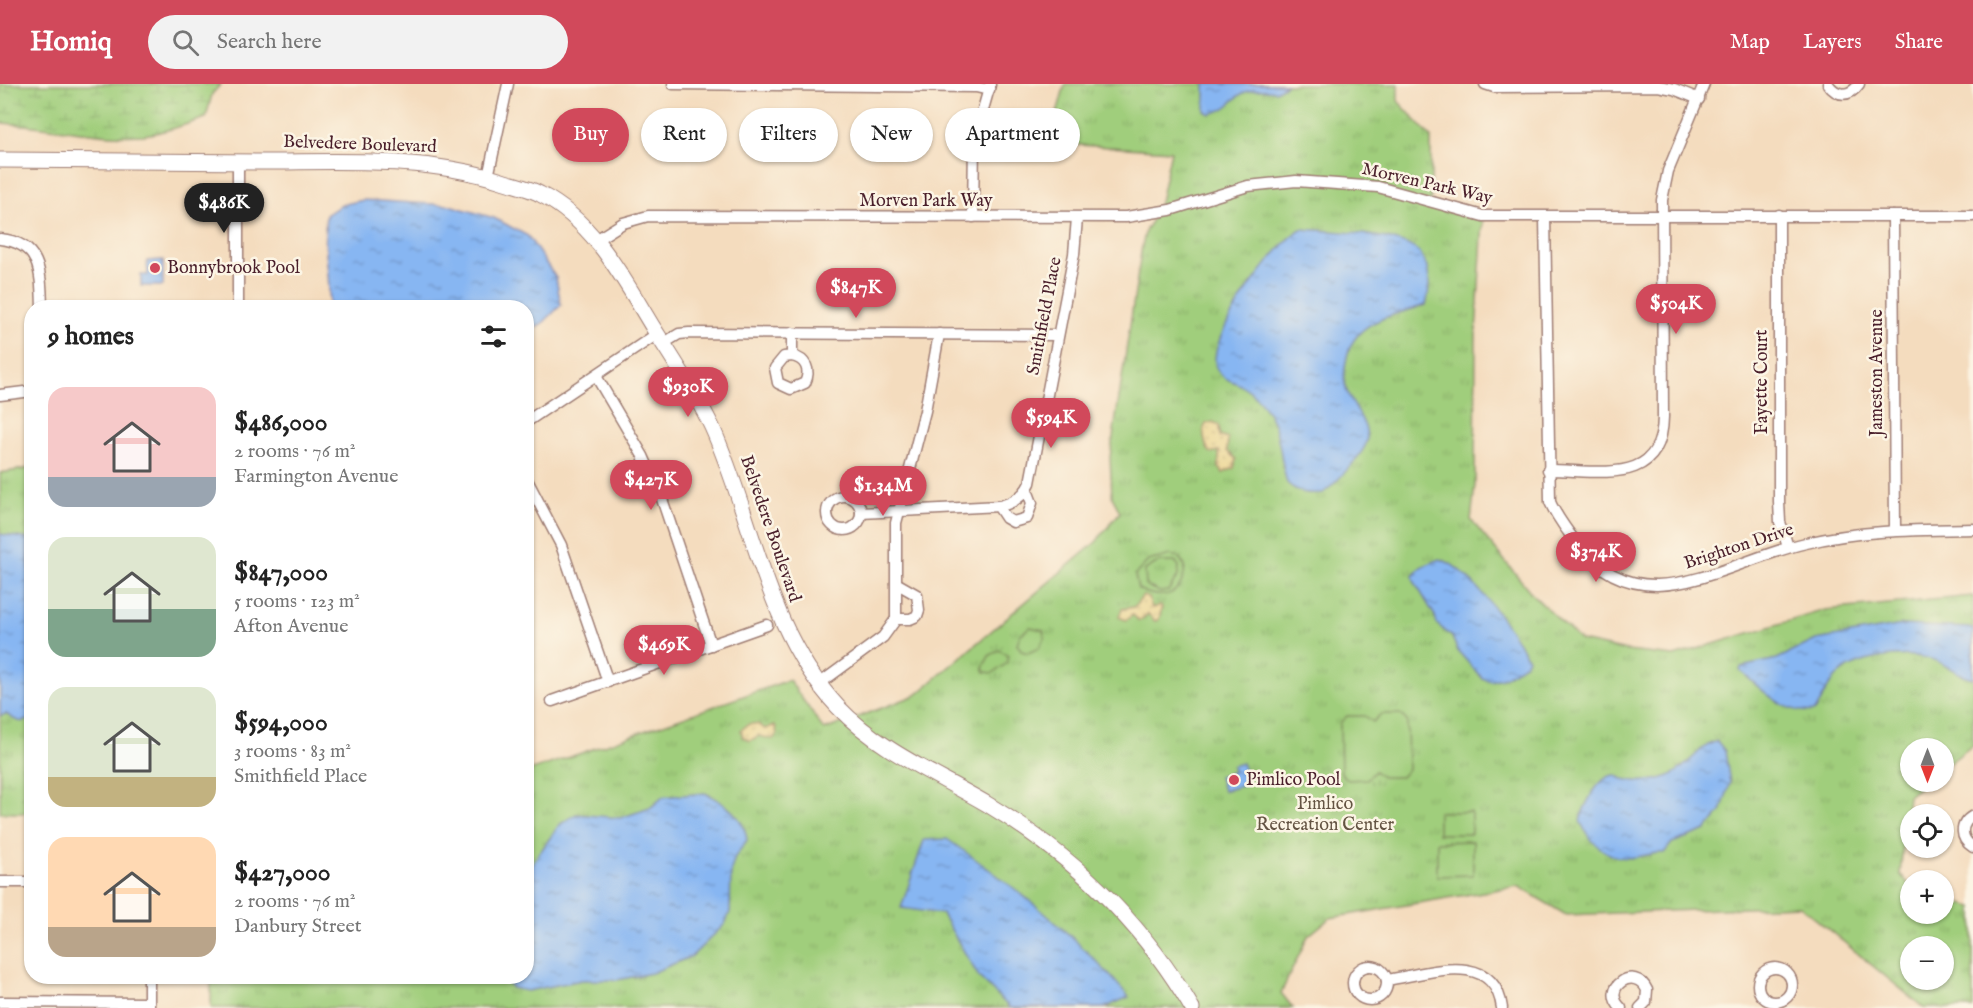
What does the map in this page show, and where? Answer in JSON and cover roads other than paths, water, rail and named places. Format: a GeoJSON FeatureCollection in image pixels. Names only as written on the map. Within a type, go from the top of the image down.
{"type":"FeatureCollection","features":[{"type":"Feature","properties":{"kind":"street"},"geometry":{"type":"LineString","coordinates":[[673,84],[990,87],[974,141],[973,217]]}},
{"type":"Feature","properties":{"kind":"street"},"geometry":{"type":"LineString","coordinates":[[1485,84],[1494,87],[1658,86],[1674,89],[1699,99]]}},
{"type":"Feature","properties":{"kind":"street"},"geometry":{"type":"LineString","coordinates":[[1548,470],[1633,469],[1654,456],[1660,446],[1663,417],[1661,216],[1668,171],[1704,84]]}},
{"type":"Feature","properties":{"kind":"street"},"geometry":{"type":"LineString","coordinates":[[1828,84],[1838,94],[1846,94],[1853,92],[1859,84]]}},
{"type":"Feature","properties":{"kind":"street"},"geometry":{"type":"LineString","coordinates":[[488,177],[504,85]]}},
{"type":"Feature","properties":{"kind":"street","name":"Belvedere Boulevard"},"geometry":{"type":"LineString","coordinates":[[0,160],[404,162],[440,166],[488,177],[540,194],[570,214],[596,240],[660,339],[711,426],[745,513],[781,619],[819,684],[857,724],[900,757],[994,809],[1075,866],[1111,899],[1142,934],[1174,976],[1192,1008]]}},
{"type":"Feature","properties":{"kind":"street"},"geometry":{"type":"LineString","coordinates":[[238,162],[238,300]]}},
{"type":"Feature","properties":{"kind":"street","name":"Morven Park Way"},"geometry":{"type":"LineString","coordinates":[[596,240],[623,222],[648,216],[1077,218],[1149,215],[1239,188],[1296,181],[1378,187],[1484,216],[1973,216]]}},
{"type":"Feature","properties":{"kind":"street","name":"Fayette Court"},"geometry":{"type":"LineString","coordinates":[[1779,215],[1779,502],[1780,522],[1788,547]]}},
{"type":"Feature","properties":{"kind":"street","name":"Jameston Avenue"},"geometry":{"type":"LineString","coordinates":[[1893,216],[1894,530]]}},
{"type":"Feature","properties":{"kind":"street","name":"Brighton Drive"},"geometry":{"type":"LineString","coordinates":[[1545,217],[1550,502],[1562,524],[1602,571],[1629,582],[1650,586],[1679,584],[1788,547],[1854,534],[1894,530],[1973,529]]}},
{"type":"Feature","properties":{"kind":"street","name":"Smithfield Place"},"geometry":{"type":"LineString","coordinates":[[998,506],[1006,518],[1013,522],[1027,519],[1032,503],[1027,490],[1074,254],[1077,218]]}},
{"type":"Feature","properties":{"kind":"street"},"geometry":{"type":"LineString","coordinates":[[0,239],[21,245],[32,253],[39,265],[41,300]]}},
{"type":"Feature","properties":{"kind":"street"},"geometry":{"type":"LineString","coordinates":[[792,333],[792,356]]}},
{"type":"Feature","properties":{"kind":"street"},"geometry":{"type":"LineString","coordinates":[[534,417],[596,376],[660,339],[679,334],[1058,335]]}},
{"type":"Feature","properties":{"kind":"street"},"geometry":{"type":"LineString","coordinates":[[819,684],[883,637],[896,619],[894,537],[925,411],[939,334]]}},
{"type":"Feature","properties":{"kind":"street"},"geometry":{"type":"LineString","coordinates":[[596,376],[643,456],[662,499],[711,645]]}},
{"type":"Feature","properties":{"kind":"street"},"geometry":{"type":"LineString","coordinates":[[0,395],[24,392]]}},
{"type":"Feature","properties":{"kind":"street"},"geometry":{"type":"LineString","coordinates":[[861,513],[900,509],[998,506],[1010,504],[1027,490]]}},
{"type":"Feature","properties":{"kind":"street"},"geometry":{"type":"LineString","coordinates":[[534,493],[561,545],[608,682]]}},
{"type":"Feature","properties":{"kind":"street"},"geometry":{"type":"LineString","coordinates":[[896,583],[917,595],[920,602],[916,616],[910,619],[896,619]]}},
{"type":"Feature","properties":{"kind":"street"},"geometry":{"type":"LineString","coordinates":[[552,701],[767,625]]}},
{"type":"Feature","properties":{"kind":"street"},"geometry":{"type":"LineString","coordinates":[[1973,816],[1964,825],[1962,832],[1964,839],[1973,847]]}},
{"type":"Feature","properties":{"kind":"street"},"geometry":{"type":"LineString","coordinates":[[0,882],[24,882]]}},
{"type":"Feature","properties":{"kind":"street"},"geometry":{"type":"LineString","coordinates":[[1387,980],[1461,968],[1474,970],[1486,976],[1496,986],[1502,1008]]}},
{"type":"Feature","properties":{"kind":"street"},"geometry":{"type":"LineString","coordinates":[[1621,1008],[1615,1000],[1614,990],[1619,981],[1629,977],[1640,981],[1647,990],[1646,1002],[1640,1008]]}},
{"type":"Feature","properties":{"kind":"street"},"geometry":{"type":"LineString","coordinates":[[8,1004],[149,1005],[149,984]]}},
{"type":"Feature","properties":{"kind":"water"},"geometry":{"type":"Polygon","coordinates":[[[1205,84],[1287,84],[1276,91],[1261,90],[1242,93],[1220,111],[1210,114],[1205,111],[1205,84]]]}},
{"type":"Feature","properties":{"kind":"water"},"geometry":{"type":"Polygon","coordinates":[[[363,200],[449,205],[494,218],[528,236],[556,278],[561,305],[534,329],[534,300],[329,300],[325,238],[326,215],[341,205],[363,200]]]}},
{"type":"Feature","properties":{"kind":"water"},"geometry":{"type":"Polygon","coordinates":[[[1301,229],[1392,239],[1415,249],[1420,254],[1428,275],[1429,291],[1426,305],[1375,322],[1356,337],[1350,348],[1346,362],[1345,386],[1363,422],[1367,440],[1355,460],[1323,493],[1304,493],[1287,483],[1277,434],[1269,414],[1251,392],[1220,374],[1217,370],[1215,356],[1220,338],[1244,294],[1276,253],[1301,229]]]}},
{"type":"Feature","properties":{"kind":"water","name":"Bonnybrook Pool"},"geometry":{"type":"Polygon","coordinates":[[[163,260],[163,286],[141,286],[141,275],[148,275],[147,261],[163,260]]]}},
{"type":"Feature","properties":{"kind":"water"},"geometry":{"type":"Polygon","coordinates":[[[0,534],[24,538],[24,721],[18,721],[6,714],[0,716],[0,534]]]}},
{"type":"Feature","properties":{"kind":"water"},"geometry":{"type":"Polygon","coordinates":[[[1440,559],[1464,574],[1489,601],[1528,658],[1525,664],[1505,677],[1491,681],[1482,678],[1458,651],[1452,637],[1437,624],[1413,576],[1421,567],[1440,559]]]}},
{"type":"Feature","properties":{"kind":"water"},"geometry":{"type":"Polygon","coordinates":[[[1902,625],[1973,628],[1973,678],[1931,659],[1907,656],[1880,658],[1854,665],[1843,671],[1831,683],[1815,711],[1804,711],[1783,705],[1740,671],[1741,667],[1777,659],[1816,640],[1902,625]]]}},
{"type":"Feature","properties":{"kind":"water"},"geometry":{"type":"Polygon","coordinates":[[[1717,741],[1725,751],[1730,783],[1721,812],[1706,830],[1672,843],[1664,853],[1626,858],[1609,854],[1595,844],[1580,821],[1588,801],[1603,780],[1615,775],[1623,779],[1640,781],[1669,776],[1682,768],[1704,747],[1717,741]]]}},
{"type":"Feature","properties":{"kind":"water","name":"Pimlico Pool"},"geometry":{"type":"Polygon","coordinates":[[[1242,763],[1248,784],[1223,791],[1219,776],[1233,772],[1232,766],[1242,763]]]}},
{"type":"Feature","properties":{"kind":"water"},"geometry":{"type":"Polygon","coordinates":[[[705,793],[720,801],[742,824],[747,840],[735,857],[731,870],[730,912],[725,924],[692,956],[652,973],[617,980],[582,980],[527,991],[512,988],[509,984],[534,984],[534,861],[559,825],[576,814],[620,818],[650,808],[663,797],[705,793]]]}},
{"type":"Feature","properties":{"kind":"water"},"geometry":{"type":"Polygon","coordinates":[[[947,839],[1043,912],[1088,953],[1129,997],[1104,1008],[1010,1008],[979,977],[942,914],[901,908],[924,840],[947,839]]]}},
{"type":"Feature","properties":{"kind":"place","name":"Bonnybrook Pool"},"geometry":{"type":"Point","coordinates":[155,268]}},
{"type":"Feature","properties":{"kind":"place","name":"Pimlico Pool"},"geometry":{"type":"Point","coordinates":[1234,780]}},
{"type":"Feature","properties":{"kind":"park label","name":"Pimlico Recreation Center"},"geometry":{"type":"Point","coordinates":[1325,814]}}]}
